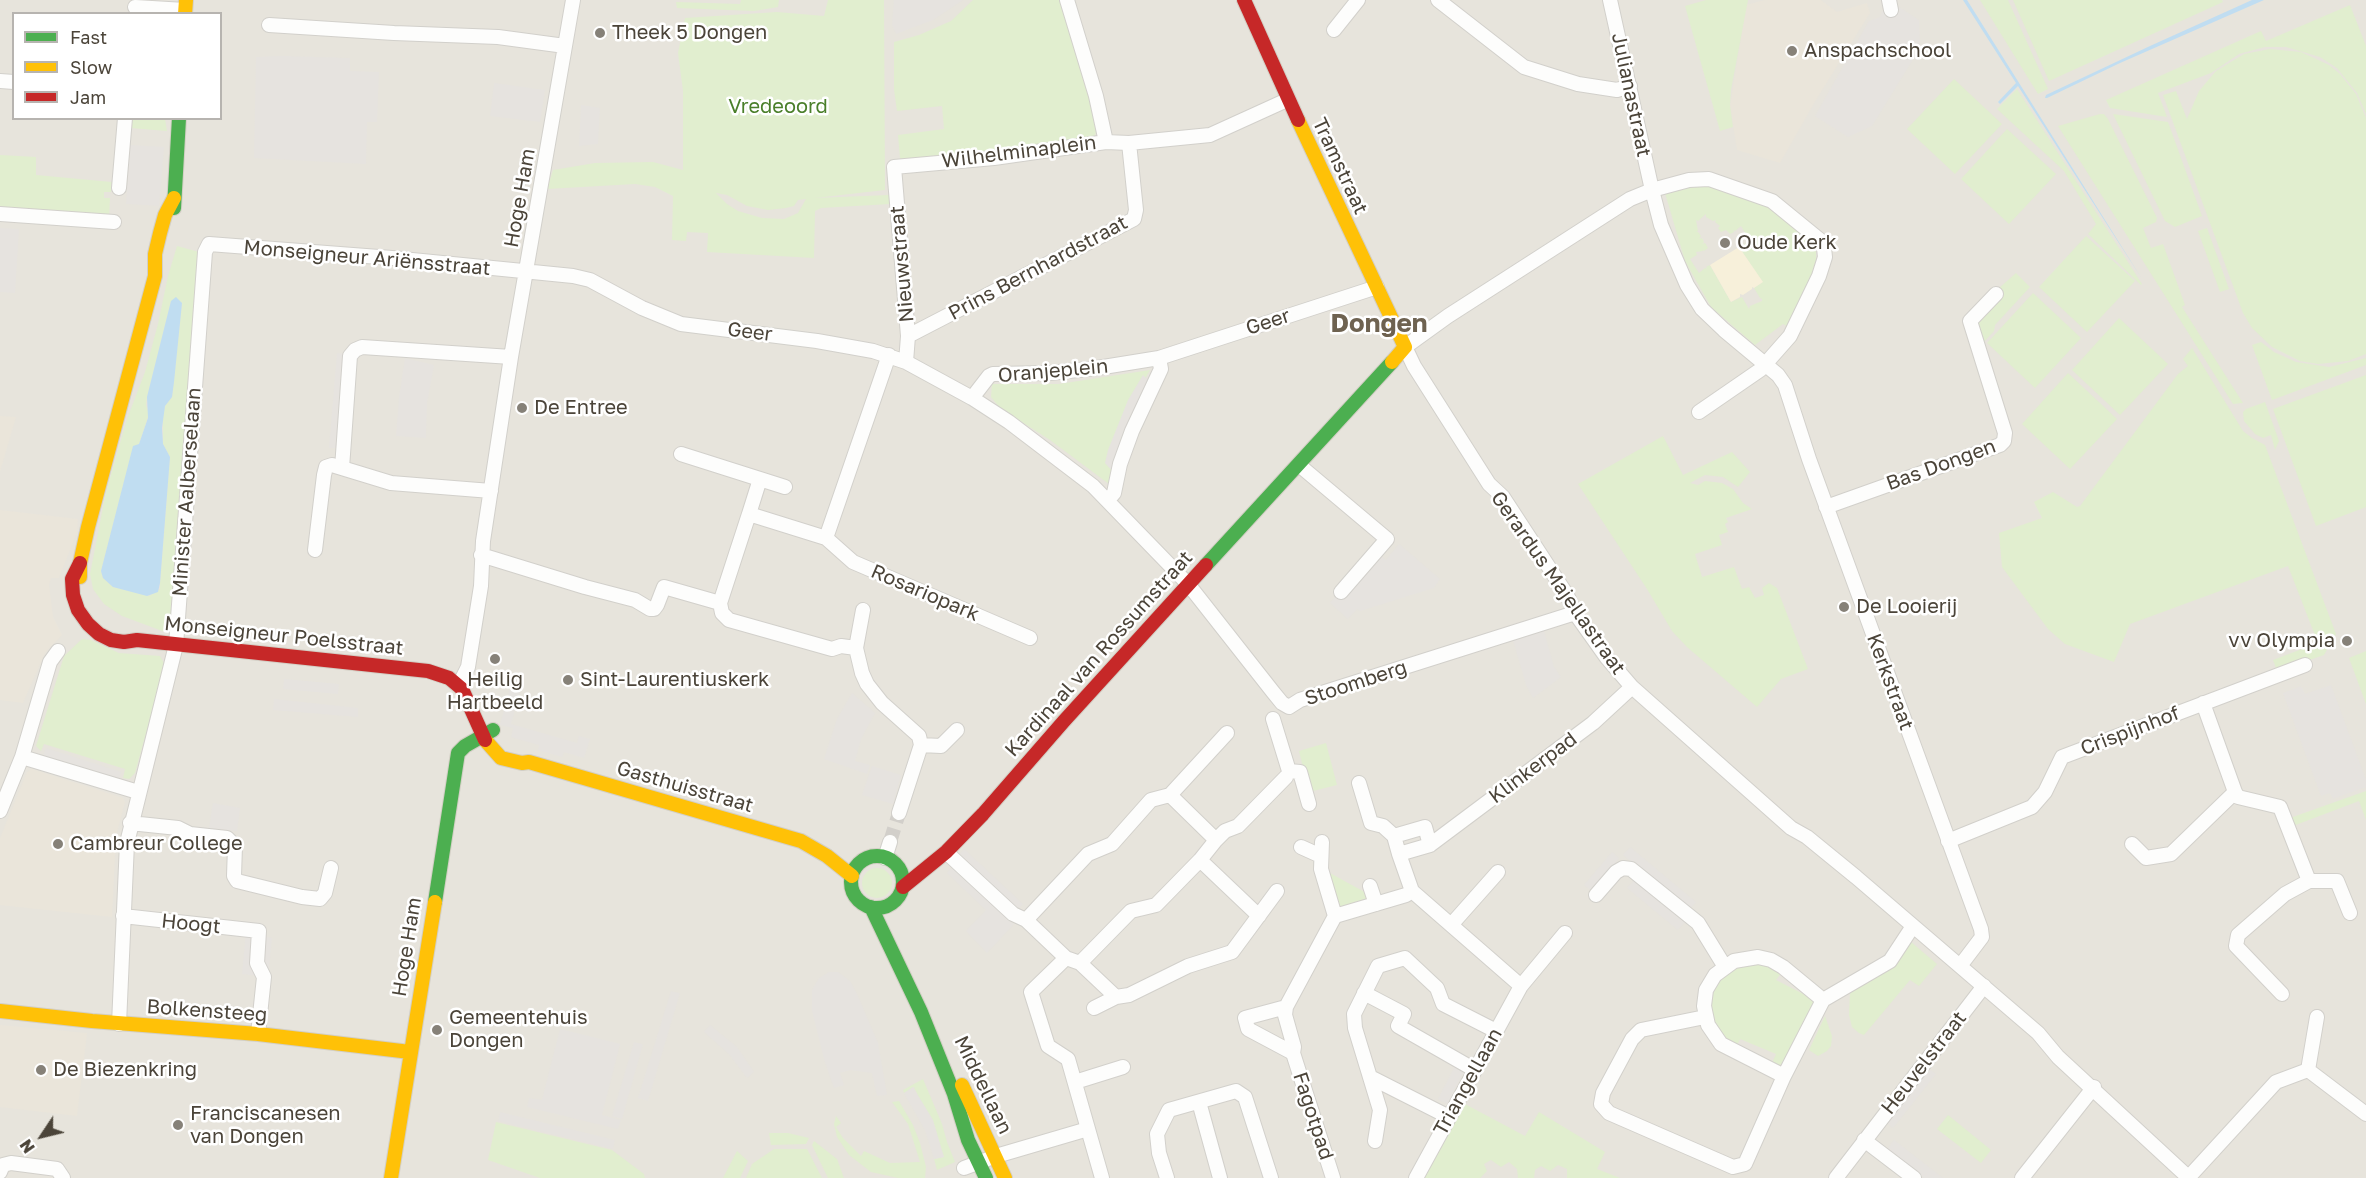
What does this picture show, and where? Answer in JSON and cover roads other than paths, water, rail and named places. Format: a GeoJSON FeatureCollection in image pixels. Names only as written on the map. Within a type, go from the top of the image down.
{"type":"FeatureCollection","features":[{"type":"Feature","properties":{"kind":"main road","name":"Tramstraat"},"geometry":{"type":"LineString","coordinates":[[1244,0],[1287,100],[1405,347]]}},
{"type":"Feature","properties":{"kind":"main road","name":"Monseigneur Poelsstraat"},"geometry":{"type":"LineString","coordinates":[[179,120],[175,218],[172,236],[155,276],[80,563],[80,583],[92,622],[137,640],[428,671],[462,680]]}},
{"type":"Feature","properties":{"kind":"main road","name":"Kardinaal van Rossumstraat"},"geometry":{"type":"LineString","coordinates":[[903,886],[946,852],[983,814],[1064,721],[1405,347]]}},
{"type":"Feature","properties":{"kind":"main road"},"geometry":{"type":"LineString","coordinates":[[462,680],[471,705],[488,733]]}},
{"type":"Feature","properties":{"kind":"main road","name":"Gasthuisstraat"},"geometry":{"type":"LineString","coordinates":[[488,733],[492,751],[501,758],[522,763],[529,762],[801,841],[827,856],[852,876]]}},
{"type":"Feature","properties":{"kind":"main road","name":"Hoge Ham"},"geometry":{"type":"LineString","coordinates":[[391,1178],[458,753],[488,733]]}},
{"type":"Feature","properties":{"kind":"main road","name":"Gasthuisstraat"},"geometry":{"type":"LineString","coordinates":[[827,856],[861,862]]}},
{"type":"Feature","properties":{"kind":"main road"},"geometry":{"type":"LineString","coordinates":[[868,858],[885,858],[899,869],[903,886],[898,897],[890,905],[871,908],[855,896],[852,876],[861,862],[868,858]]}},
{"type":"Feature","properties":{"kind":"main road","name":"Kardinaal van Rossumstraat"},"geometry":{"type":"LineString","coordinates":[[899,869],[926,866]]}},
{"type":"Feature","properties":{"kind":"main road","name":"Middellaan"},"geometry":{"type":"LineString","coordinates":[[890,905],[893,951]]}},
{"type":"Feature","properties":{"kind":"main road","name":"Middellaan"},"geometry":{"type":"LineString","coordinates":[[871,908],[921,1012],[986,1178]]}},
{"type":"Feature","properties":{"kind":"main road","name":"Bolkensteeg"},"geometry":{"type":"LineString","coordinates":[[0,1011],[119,1024],[258,1034],[410,1052]]}},
{"type":"Feature","properties":{"kind":"main road","name":"Middellaan"},"geometry":{"type":"LineString","coordinates":[[921,1012],[939,1038],[1005,1178]]}},
{"type":"Feature","properties":{"kind":"street","name":"Hoge Ham"},"geometry":{"type":"LineString","coordinates":[[462,680],[468,667],[481,586],[481,555],[511,357],[573,0]]}},
{"type":"Feature","properties":{"kind":"street","name":"Wilhelminaplein"},"geometry":{"type":"LineString","coordinates":[[894,167],[994,158],[1106,142],[1096,96],[1067,0]]}},
{"type":"Feature","properties":{"kind":"street"},"geometry":{"type":"LineString","coordinates":[[1334,30],[1358,0]]}},
{"type":"Feature","properties":{"kind":"street"},"geometry":{"type":"LineString","coordinates":[[1438,0],[1524,66],[1578,84],[1617,90],[1630,86]]}},
{"type":"Feature","properties":{"kind":"street","name":"Julianastraat"},"geometry":{"type":"LineString","coordinates":[[1610,0],[1652,190]]}},
{"type":"Feature","properties":{"kind":"street"},"geometry":{"type":"LineString","coordinates":[[135,7],[185,8]]}},
{"type":"Feature","properties":{"kind":"street"},"geometry":{"type":"LineString","coordinates":[[269,25],[498,37],[566,46]]}},
{"type":"Feature","properties":{"kind":"street"},"geometry":{"type":"LineString","coordinates":[[1106,142],[1129,143],[1210,135],[1287,100]]}},
{"type":"Feature","properties":{"kind":"street"},"geometry":{"type":"LineString","coordinates":[[119,188],[125,120]]}},
{"type":"Feature","properties":{"kind":"street","name":"Prins Bernhardstraat"},"geometry":{"type":"LineString","coordinates":[[909,336],[1134,219],[1136,210],[1129,143]]}},
{"type":"Feature","properties":{"kind":"street","name":"Nieuwstraat"},"geometry":{"type":"LineString","coordinates":[[894,167],[909,336],[906,362]]}},
{"type":"Feature","properties":{"kind":"street"},"geometry":{"type":"LineString","coordinates":[[1652,190],[1699,179],[1709,179],[1730,185],[1772,201],[1821,241],[1824,248],[1825,257],[1819,276],[1790,336],[1760,370],[1699,412]]}},
{"type":"Feature","properties":{"kind":"street","name":"Kardinaal van Rossumstraat"},"geometry":{"type":"LineString","coordinates":[[1405,347],[1543,254],[1630,199],[1652,190]]}},
{"type":"Feature","properties":{"kind":"street","name":"Kerkstraat"},"geometry":{"type":"LineString","coordinates":[[1652,190],[1661,225],[1687,285],[1702,309],[1779,375],[1785,385],[1826,507],[1981,929],[1982,937],[1960,966]]}},
{"type":"Feature","properties":{"kind":"street"},"geometry":{"type":"LineString","coordinates":[[0,214],[114,222]]}},
{"type":"Feature","properties":{"kind":"street","name":"Monseigneur Ariënsstraat"},"geometry":{"type":"LineString","coordinates":[[209,244],[526,271]]}},
{"type":"Feature","properties":{"kind":"street","name":"Minister Aalberselaan"},"geometry":{"type":"LineString","coordinates":[[119,1024],[125,865],[130,823],[176,645],[205,252],[209,244]]}},
{"type":"Feature","properties":{"kind":"street","name":"Geer"},"geometry":{"type":"LineString","coordinates":[[526,271],[590,280],[639,306],[681,324],[817,341],[889,355],[972,398]]}},
{"type":"Feature","properties":{"kind":"street","name":"Geer"},"geometry":{"type":"LineString","coordinates":[[1159,357],[1377,287]]}},
{"type":"Feature","properties":{"kind":"street","name":"Bas Dongen"},"geometry":{"type":"LineString","coordinates":[[1826,507],[2000,445],[2004,441],[2005,433],[1970,321],[1996,294]]}},
{"type":"Feature","properties":{"kind":"street"},"geometry":{"type":"LineString","coordinates":[[342,468],[350,356],[355,350],[362,347],[511,357]]}},
{"type":"Feature","properties":{"kind":"street","name":"Gerardus Majellastraat"},"geometry":{"type":"LineString","coordinates":[[1405,347],[1414,366],[1489,484],[1503,496],[1568,595],[1575,613],[1607,658],[1632,687],[1791,828],[1807,837],[1913,926]]}},
{"type":"Feature","properties":{"kind":"street"},"geometry":{"type":"LineString","coordinates":[[826,538],[889,355]]}},
{"type":"Feature","properties":{"kind":"street"},"geometry":{"type":"LineString","coordinates":[[1108,500],[1114,493],[1120,464],[1132,431],[1161,369],[1159,357]]}},
{"type":"Feature","properties":{"kind":"street","name":"Oranjeplein"},"geometry":{"type":"LineString","coordinates":[[1159,357],[1097,368],[1050,373],[993,374],[988,376],[972,398],[1051,453],[1108,500],[1188,584]]}},
{"type":"Feature","properties":{"kind":"street"},"geometry":{"type":"LineString","coordinates":[[681,454],[785,487]]}},
{"type":"Feature","properties":{"kind":"street"},"geometry":{"type":"LineString","coordinates":[[315,550],[326,467],[332,465],[391,483],[491,491]]}},
{"type":"Feature","properties":{"kind":"street"},"geometry":{"type":"LineString","coordinates":[[1299,465],[1387,539],[1341,592]]}},
{"type":"Feature","properties":{"kind":"street"},"geometry":{"type":"LineString","coordinates":[[760,479],[720,603],[722,613],[729,620],[832,649],[842,646],[856,648]]}},
{"type":"Feature","properties":{"kind":"street","name":"Rosariopark"},"geometry":{"type":"LineString","coordinates":[[749,514],[826,538],[853,562],[1030,638]]}},
{"type":"Feature","properties":{"kind":"street"},"geometry":{"type":"LineString","coordinates":[[481,555],[635,600],[650,609],[654,609],[657,605],[663,587],[720,603]]}},
{"type":"Feature","properties":{"kind":"street","name":"Stoomberg"},"geometry":{"type":"LineString","coordinates":[[1188,584],[1282,703],[1289,707],[1300,699],[1575,613]]}},
{"type":"Feature","properties":{"kind":"street","name":"Rosariopark"},"geometry":{"type":"LineString","coordinates":[[862,610],[856,648],[867,684],[882,703],[920,736],[921,745]]}},
{"type":"Feature","properties":{"kind":"street"},"geometry":{"type":"LineString","coordinates":[[0,811],[22,756],[50,662],[58,651]]}},
{"type":"Feature","properties":{"kind":"street","name":"Crispijnhof"},"geometry":{"type":"LineString","coordinates":[[1948,841],[2032,807],[2045,792],[2062,757],[2305,665]]}},
{"type":"Feature","properties":{"kind":"street","name":"Klinkerpad"},"geometry":{"type":"LineString","coordinates":[[1399,854],[1430,845],[1593,723],[1632,687]]}},
{"type":"Feature","properties":{"kind":"street","name":"Crispijnhof"},"geometry":{"type":"LineString","coordinates":[[2203,703],[2235,792]]}},
{"type":"Feature","properties":{"kind":"street"},"geometry":{"type":"LineString","coordinates":[[1273,720],[1289,771],[1300,772],[1310,804]]}},
{"type":"Feature","properties":{"kind":"street"},"geometry":{"type":"LineString","coordinates":[[899,813],[921,745],[941,746],[957,730]]}},
{"type":"Feature","properties":{"kind":"street"},"geometry":{"type":"LineString","coordinates":[[1026,920],[1088,854],[1112,844],[1151,800],[1170,795],[1227,734]]}},
{"type":"Feature","properties":{"kind":"street"},"geometry":{"type":"LineString","coordinates":[[22,756],[138,792]]}},
{"type":"Feature","properties":{"kind":"street"},"geometry":{"type":"LineString","coordinates":[[1080,963],[1131,911],[1156,904],[1225,831],[1238,826],[1286,777]]}},
{"type":"Feature","properties":{"kind":"street"},"geometry":{"type":"LineString","coordinates":[[1359,783],[1371,823],[1383,826],[1394,836],[1412,891],[1521,986]]}},
{"type":"Feature","properties":{"kind":"street"},"geometry":{"type":"LineString","coordinates":[[2132,844],[2146,858],[2171,854],[2235,792],[2238,797],[2280,807],[2309,881]]}},
{"type":"Feature","properties":{"kind":"street"},"geometry":{"type":"LineString","coordinates":[[1170,795],[1216,840]]}},
{"type":"Feature","properties":{"kind":"street"},"geometry":{"type":"LineString","coordinates":[[130,823],[178,828],[190,834],[227,838],[236,846],[234,876],[237,881],[302,897],[320,899],[326,893],[331,868]]}},
{"type":"Feature","properties":{"kind":"street"},"geometry":{"type":"LineString","coordinates":[[1394,836],[1425,827],[1430,845]]}},
{"type":"Feature","properties":{"kind":"street"},"geometry":{"type":"LineString","coordinates":[[885,858],[890,843]]}},
{"type":"Feature","properties":{"kind":"street"},"geometry":{"type":"LineString","coordinates":[[1286,1007],[1335,916],[1321,869],[1321,849],[1301,847]]}},
{"type":"Feature","properties":{"kind":"street"},"geometry":{"type":"LineString","coordinates":[[946,852],[1013,914],[1026,920],[1066,958],[1080,963],[1116,997]]}},
{"type":"Feature","properties":{"kind":"street"},"geometry":{"type":"LineString","coordinates":[[1200,860],[1259,915]]}},
{"type":"Feature","properties":{"kind":"street"},"geometry":{"type":"LineString","coordinates":[[1596,895],[1616,872],[1623,868],[1631,869],[1698,923],[1725,967]]}},
{"type":"Feature","properties":{"kind":"street"},"geometry":{"type":"LineString","coordinates":[[1451,925],[1498,872]]}},
{"type":"Feature","properties":{"kind":"street"},"geometry":{"type":"LineString","coordinates":[[2282,994],[2236,946],[2238,935],[2285,894],[2309,881],[2337,881],[2350,914]]}},
{"type":"Feature","properties":{"kind":"street"},"geometry":{"type":"LineString","coordinates":[[1370,886],[1376,904]]}},
{"type":"Feature","properties":{"kind":"street"},"geometry":{"type":"LineString","coordinates":[[1094,1008],[1116,997],[1129,995],[1188,966],[1232,952],[1277,891]]}},
{"type":"Feature","properties":{"kind":"street"},"geometry":{"type":"LineString","coordinates":[[1335,916],[1412,891]]}},
{"type":"Feature","properties":{"kind":"street","name":"Hoogt"},"geometry":{"type":"LineString","coordinates":[[123,916],[264,932],[257,963],[264,977],[258,1034]]}},
{"type":"Feature","properties":{"kind":"street"},"geometry":{"type":"LineString","coordinates":[[1705,1017],[1641,1030],[1632,1039],[1603,1093],[1601,1104],[1609,1113],[1740,1172],[1784,1076],[1823,1000],[1890,961],[1913,926],[2048,1042],[2058,1057],[2094,1088],[2188,1178],[2276,1082],[2308,1070]]}},
{"type":"Feature","properties":{"kind":"street","name":"Triangellaan"},"geometry":{"type":"LineString","coordinates":[[1416,1178],[1521,986],[1565,933]]}},
{"type":"Feature","properties":{"kind":"street"},"geometry":{"type":"LineString","coordinates":[[1784,1076],[1720,1044],[1705,1017],[1706,990],[1715,975],[1734,961],[1758,957],[1771,960],[1783,967],[1823,1000]]}},
{"type":"Feature","properties":{"kind":"street"},"geometry":{"type":"LineString","coordinates":[[1066,958],[1031,992],[1048,1046],[1068,1059],[1102,1178]]}},
{"type":"Feature","properties":{"kind":"street"},"geometry":{"type":"LineString","coordinates":[[1375,1141],[1380,1110],[1355,1028],[1354,1014],[1378,966],[1405,958],[1437,988],[1443,1004],[1496,1031]]}},
{"type":"Feature","properties":{"kind":"street","name":"Heuvelstraat"},"geometry":{"type":"LineString","coordinates":[[1836,1178],[1984,986]]}},
{"type":"Feature","properties":{"kind":"street"},"geometry":{"type":"LineString","coordinates":[[1364,993],[1404,1014],[1398,1026],[1475,1070]]}},
{"type":"Feature","properties":{"kind":"street","name":"Fagotpad"},"geometry":{"type":"LineString","coordinates":[[1293,1053],[1248,1029],[1245,1018],[1286,1007],[1285,1015],[1294,1047],[1293,1053],[1333,1178]]}},
{"type":"Feature","properties":{"kind":"street"},"geometry":{"type":"LineString","coordinates":[[2308,1070],[2317,1017]]}},
{"type":"Feature","properties":{"kind":"street"},"geometry":{"type":"LineString","coordinates":[[1075,1082],[1123,1066]]}},
{"type":"Feature","properties":{"kind":"street"},"geometry":{"type":"LineString","coordinates":[[2308,1070],[2366,1114]]}},
{"type":"Feature","properties":{"kind":"street"},"geometry":{"type":"LineString","coordinates":[[1370,1077],[1449,1117]]}},
{"type":"Feature","properties":{"kind":"street"},"geometry":{"type":"LineString","coordinates":[[2022,1178],[2094,1088]]}},
{"type":"Feature","properties":{"kind":"street"},"geometry":{"type":"LineString","coordinates":[[1167,1178],[1159,1153],[1157,1134],[1169,1110],[1236,1091],[1245,1097],[1271,1178]]}},
{"type":"Feature","properties":{"kind":"street"},"geometry":{"type":"LineString","coordinates":[[1199,1102],[1220,1178]]}},
{"type":"Feature","properties":{"kind":"street"},"geometry":{"type":"LineString","coordinates":[[964,1168],[996,1156],[1088,1130]]}},
{"type":"Feature","properties":{"kind":"street"},"geometry":{"type":"LineString","coordinates":[[1864,1140],[1914,1178]]}},
{"type":"Feature","properties":{"kind":"street"},"geometry":{"type":"LineString","coordinates":[[0,1172],[3,1165],[12,1163],[57,1169],[63,1178]]}},
{"type":"Feature","properties":{"kind":"water"},"geometry":{"type":"Polygon","coordinates":[[[1963,0],[1967,0],[2142,279],[2018,86],[2000,104],[1998,102],[2016,83],[1963,0]]]}},
{"type":"Feature","properties":{"kind":"water"},"geometry":{"type":"Polygon","coordinates":[[[2252,0],[2264,0],[2045,98],[2046,95],[2252,0]]]}},
{"type":"Feature","properties":{"kind":"water"},"geometry":{"type":"Polygon","coordinates":[[[176,297],[182,303],[174,382],[172,397],[165,406],[162,428],[163,444],[170,457],[160,583],[158,592],[147,596],[113,587],[103,578],[101,571],[133,446],[139,444],[148,418],[147,397],[171,301],[176,297]]]}},
{"type":"Feature","properties":{"kind":"tunnel"},"geometry":{"type":"LineString","coordinates":[[890,842],[899,813]]}},
{"type":"Feature","properties":{"kind":"place","name":"Theek 5 Dongen"},"geometry":{"type":"Point","coordinates":[600,33]}},
{"type":"Feature","properties":{"kind":"place","name":"Anspachschool"},"geometry":{"type":"Point","coordinates":[1792,51]}},
{"type":"Feature","properties":{"kind":"place","name":"Oude Kerk"},"geometry":{"type":"Point","coordinates":[1725,243]}},
{"type":"Feature","properties":{"kind":"place","name":"De Entree"},"geometry":{"type":"Point","coordinates":[522,408]}},
{"type":"Feature","properties":{"kind":"place","name":"De Looierij"},"geometry":{"type":"Point","coordinates":[1844,607]}},
{"type":"Feature","properties":{"kind":"place","name":"vv Olympia"},"geometry":{"type":"Point","coordinates":[2347,641]}},
{"type":"Feature","properties":{"kind":"place","name":"Heilig Hartbeeld"},"geometry":{"type":"Point","coordinates":[495,659]}},
{"type":"Feature","properties":{"kind":"place","name":"Sint-Laurentiuskerk"},"geometry":{"type":"Point","coordinates":[568,680]}},
{"type":"Feature","properties":{"kind":"place","name":"Cambreur College"},"geometry":{"type":"Point","coordinates":[58,844]}},
{"type":"Feature","properties":{"kind":"place","name":"Gemeentehuis Dongen"},"geometry":{"type":"Point","coordinates":[437,1030]}},
{"type":"Feature","properties":{"kind":"place","name":"De Biezenkring"},"geometry":{"type":"Point","coordinates":[41,1070]}},
{"type":"Feature","properties":{"kind":"place","name":"Franciscanesen van Dongen"},"geometry":{"type":"Point","coordinates":[178,1125]}},
{"type":"Feature","properties":{"kind":"district","name":"Dongen"},"geometry":{"type":"Point","coordinates":[1379,324]}},
{"type":"Feature","properties":{"kind":"park label","name":"Vredeoord"},"geometry":{"type":"Point","coordinates":[778,107]}}]}
